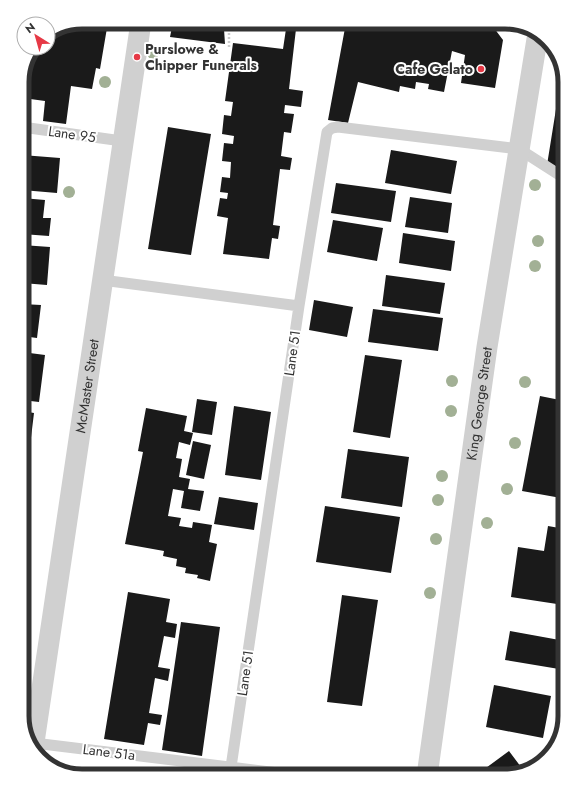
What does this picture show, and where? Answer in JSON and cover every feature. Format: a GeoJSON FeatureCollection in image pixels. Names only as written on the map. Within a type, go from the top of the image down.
{"type":"FeatureCollection","features":[{"type":"Feature","properties":{"kind":"street","name":"McMaster Street"},"geometry":{"type":"LineString","coordinates":[[35,740],[122,141],[140,29]]}},
{"type":"Feature","properties":{"kind":"street","name":"King George Street"},"geometry":{"type":"LineString","coordinates":[[428,769],[487,347],[537,40]]}},
{"type":"Feature","properties":{"kind":"lane","name":"Lane 51"},"geometry":{"type":"LineString","coordinates":[[231,767],[299,306],[327,132],[332,128],[338,127],[519,149]]}},
{"type":"Feature","properties":{"kind":"lane","name":"Lane 95"},"geometry":{"type":"LineString","coordinates":[[29,128],[122,141]]}},
{"type":"Feature","properties":{"kind":"lane"},"geometry":{"type":"LineString","coordinates":[[519,149],[558,174]]}},
{"type":"Feature","properties":{"kind":"lane"},"geometry":{"type":"LineString","coordinates":[[102,280],[299,306]]}},
{"type":"Feature","properties":{"kind":"lane","name":"Lane 51a"},"geometry":{"type":"LineString","coordinates":[[39,747],[247,769]]}},
{"type":"Feature","properties":{"kind":"path"},"geometry":{"type":"LineString","coordinates":[[228,29],[229,48]]}},
{"type":"Feature","properties":{"kind":"building"},"geometry":{"type":"Polygon","coordinates":[[[82,29],[107,29],[100,69],[96,68],[92,89],[71,86],[66,124],[43,121],[45,101],[29,99],[29,78],[33,62],[36,56],[56,56],[56,36],[62,33],[82,29]]]}},
{"type":"Feature","properties":{"kind":"building"},"geometry":{"type":"Polygon","coordinates":[[[172,29],[224,29],[225,44],[170,37],[172,29]]]}},
{"type":"Feature","properties":{"kind":"building"},"geometry":{"type":"Polygon","coordinates":[[[286,29],[296,29],[289,89],[303,91],[301,107],[285,105],[284,113],[294,114],[291,133],[284,132],[281,156],[292,158],[290,170],[280,169],[273,225],[280,226],[278,239],[272,238],[269,259],[223,254],[228,218],[217,216],[220,198],[227,199],[228,193],[220,192],[222,177],[230,178],[231,162],[222,161],[224,143],[233,144],[234,136],[222,134],[224,115],[231,116],[233,102],[225,101],[233,43],[283,49],[286,29]]]}},
{"type":"Feature","properties":{"kind":"building"},"geometry":{"type":"Polygon","coordinates":[[[345,29],[495,29],[503,40],[495,88],[461,83],[465,55],[452,51],[444,92],[428,89],[429,84],[416,82],[415,89],[400,86],[399,92],[358,82],[348,123],[328,120],[345,29]]]}},
{"type":"Feature","properties":{"kind":"building"},"geometry":{"type":"Polygon","coordinates":[[[556,109],[558,109],[558,167],[547,165],[556,109]]]}},
{"type":"Feature","properties":{"kind":"building"},"geometry":{"type":"Polygon","coordinates":[[[168,127],[211,134],[191,255],[148,249],[168,127]]]}},
{"type":"Feature","properties":{"kind":"building"},"geometry":{"type":"Polygon","coordinates":[[[391,150],[457,161],[451,194],[385,183],[391,150]]]}},
{"type":"Feature","properties":{"kind":"building"},"geometry":{"type":"Polygon","coordinates":[[[29,156],[60,158],[57,193],[29,191],[29,156]]]}},
{"type":"Feature","properties":{"kind":"building"},"geometry":{"type":"Polygon","coordinates":[[[336,183],[396,191],[391,222],[331,213],[336,183]]]}},
{"type":"Feature","properties":{"kind":"building"},"geometry":{"type":"Polygon","coordinates":[[[410,197],[452,203],[448,233],[405,227],[410,197]]]}},
{"type":"Feature","properties":{"kind":"building"},"geometry":{"type":"Polygon","coordinates":[[[29,199],[45,200],[43,218],[51,218],[49,236],[29,235],[29,199]]]}},
{"type":"Feature","properties":{"kind":"building"},"geometry":{"type":"Polygon","coordinates":[[[333,220],[383,228],[377,261],[327,252],[333,220]]]}},
{"type":"Feature","properties":{"kind":"building"},"geometry":{"type":"Polygon","coordinates":[[[403,233],[455,241],[451,271],[399,263],[403,233]]]}},
{"type":"Feature","properties":{"kind":"building"},"geometry":{"type":"Polygon","coordinates":[[[29,246],[50,247],[47,285],[29,284],[29,246]]]}},
{"type":"Feature","properties":{"kind":"building"},"geometry":{"type":"Polygon","coordinates":[[[386,275],[445,283],[440,314],[382,306],[386,275]]]}},
{"type":"Feature","properties":{"kind":"building"},"geometry":{"type":"Polygon","coordinates":[[[314,300],[353,307],[347,337],[309,330],[314,300]]]}},
{"type":"Feature","properties":{"kind":"building"},"geometry":{"type":"Polygon","coordinates":[[[29,304],[41,305],[37,338],[29,337],[29,304]]]}},
{"type":"Feature","properties":{"kind":"building"},"geometry":{"type":"Polygon","coordinates":[[[373,309],[443,318],[438,351],[368,342],[373,309]]]}},
{"type":"Feature","properties":{"kind":"building"},"geometry":{"type":"Polygon","coordinates":[[[29,353],[45,355],[39,402],[29,401],[29,353]]]}},
{"type":"Feature","properties":{"kind":"building"},"geometry":{"type":"Polygon","coordinates":[[[365,355],[402,360],[390,438],[353,432],[365,355]]]}},
{"type":"Feature","properties":{"kind":"building"},"geometry":{"type":"Polygon","coordinates":[[[540,396],[558,400],[558,497],[522,491],[540,396]]]}},
{"type":"Feature","properties":{"kind":"building"},"geometry":{"type":"Polygon","coordinates":[[[197,399],[217,402],[212,435],[192,432],[197,399]]]}},
{"type":"Feature","properties":{"kind":"building"},"geometry":{"type":"Polygon","coordinates":[[[234,406],[271,412],[261,480],[225,475],[234,406]]]}},
{"type":"Feature","properties":{"kind":"building"},"geometry":{"type":"Polygon","coordinates":[[[146,408],[187,416],[184,431],[193,433],[190,445],[179,442],[176,458],[182,459],[179,477],[190,479],[188,489],[204,491],[200,511],[181,508],[184,491],[173,489],[168,516],[181,518],[179,526],[192,528],[193,522],[212,525],[209,542],[217,544],[210,581],[197,578],[198,575],[185,573],[186,568],[176,566],[177,559],[163,556],[164,551],[125,544],[143,452],[138,451],[146,408]]]}},
{"type":"Feature","properties":{"kind":"building"},"geometry":{"type":"Polygon","coordinates":[[[29,412],[34,413],[29,454],[29,412]]]}},
{"type":"Feature","properties":{"kind":"building"},"geometry":{"type":"Polygon","coordinates":[[[193,441],[211,445],[204,479],[186,475],[193,441]]]}},
{"type":"Feature","properties":{"kind":"building"},"geometry":{"type":"Polygon","coordinates":[[[348,449],[409,457],[402,507],[341,498],[348,449]]]}},
{"type":"Feature","properties":{"kind":"building"},"geometry":{"type":"Polygon","coordinates":[[[219,497],[258,503],[254,530],[214,524],[219,497]]]}},
{"type":"Feature","properties":{"kind":"building"},"geometry":{"type":"Polygon","coordinates":[[[325,506],[400,517],[391,573],[316,562],[325,506]]]}},
{"type":"Feature","properties":{"kind":"building"},"geometry":{"type":"Polygon","coordinates":[[[548,526],[558,528],[557,604],[511,597],[518,547],[544,551],[548,526]]]}},
{"type":"Feature","properties":{"kind":"building"},"geometry":{"type":"Polygon","coordinates":[[[128,592],[170,599],[166,622],[177,624],[175,638],[164,636],[158,667],[170,669],[168,681],[155,678],[149,713],[162,715],[160,725],[148,723],[144,745],[104,739],[128,592]]]}},
{"type":"Feature","properties":{"kind":"building"},"geometry":{"type":"Polygon","coordinates":[[[342,595],[378,600],[362,706],[327,702],[342,595]]]}},
{"type":"Feature","properties":{"kind":"building"},"geometry":{"type":"Polygon","coordinates":[[[181,622],[220,627],[202,756],[162,750],[181,622]]]}},
{"type":"Feature","properties":{"kind":"building"},"geometry":{"type":"Polygon","coordinates":[[[510,631],[558,640],[558,669],[505,660],[510,631]]]}},
{"type":"Feature","properties":{"kind":"building"},"geometry":{"type":"Polygon","coordinates":[[[494,685],[551,696],[543,738],[486,727],[494,685]]]}},
{"type":"Feature","properties":{"kind":"building"},"geometry":{"type":"Polygon","coordinates":[[[509,751],[521,766],[512,769],[485,769],[509,751]]]}},
{"type":"Feature","properties":{"kind":"place","name":"Purslowe & Chipper Funerals"},"geometry":{"type":"Point","coordinates":[137,57]}},
{"type":"Feature","properties":{"kind":"place","name":"Cafe Gelato"},"geometry":{"type":"Point","coordinates":[481,69]}}]}
